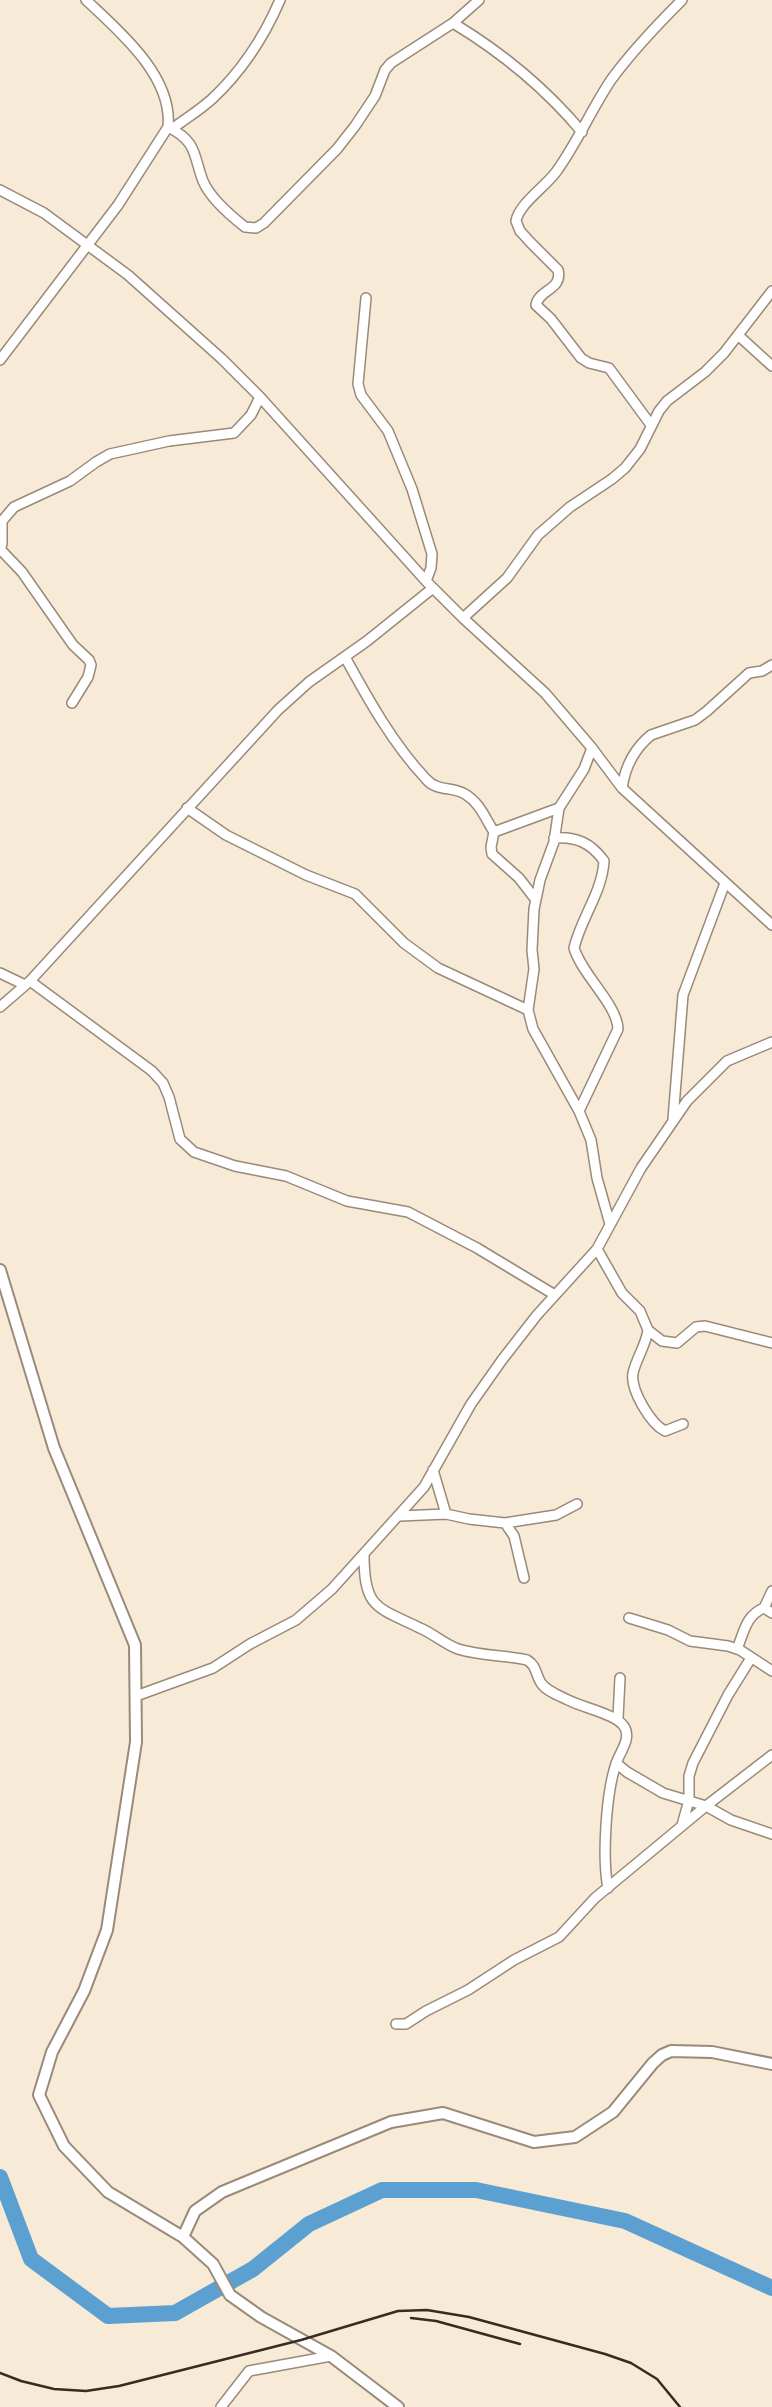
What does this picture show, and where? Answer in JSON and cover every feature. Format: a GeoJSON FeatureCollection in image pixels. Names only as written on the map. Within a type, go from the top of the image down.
{"type":"FeatureCollection","features":[{"type":"Feature","properties":{"kind":"street"},"geometry":{"type":"LineString","coordinates":[[86,0],[143,58],[152,71],[167,107],[170,128],[192,146],[204,182],[211,193],[240,223],[250,229],[256,228],[272,216],[343,141],[375,96],[385,70],[391,63],[453,23],[479,0]]}},
{"type":"Feature","properties":{"kind":"street"},"geometry":{"type":"LineString","coordinates":[[0,360],[88,246],[170,128],[210,101],[254,51],[281,0]]}},
{"type":"Feature","properties":{"kind":"street"},"geometry":{"type":"LineString","coordinates":[[651,425],[609,368],[581,358],[551,319],[536,305],[539,297],[556,285],[560,275],[520,231],[516,221],[517,214],[554,174],[612,80],[651,32],[682,0]]}},
{"type":"Feature","properties":{"kind":"street"},"geometry":{"type":"LineString","coordinates":[[453,23],[523,73],[582,132]]}},
{"type":"Feature","properties":{"kind":"street"},"geometry":{"type":"LineString","coordinates":[[0,190],[44,213],[128,275],[222,359],[260,397],[430,585],[545,693],[622,788],[772,925]]}},
{"type":"Feature","properties":{"kind":"street"},"geometry":{"type":"LineString","coordinates":[[463,618],[507,578],[538,535],[570,507],[625,468],[640,449],[651,425],[667,401],[705,372],[739,336],[772,291]]}},
{"type":"Feature","properties":{"kind":"street"},"geometry":{"type":"LineString","coordinates":[[0,1007],[28,983],[278,710],[430,585],[432,554],[412,489],[388,430],[361,395],[358,384],[366,298]]}},
{"type":"Feature","properties":{"kind":"street"},"geometry":{"type":"LineString","coordinates":[[739,336],[772,366]]}},
{"type":"Feature","properties":{"kind":"street"},"geometry":{"type":"LineString","coordinates":[[72,703],[88,677],[91,665],[68,638],[35,590],[0,549],[2,521],[14,507],[70,481],[110,454],[169,441],[228,436],[251,415],[260,397]]}},
{"type":"Feature","properties":{"kind":"street"},"geometry":{"type":"LineString","coordinates":[[345,657],[388,730],[426,780],[438,788],[463,793],[481,809],[494,832],[492,854],[519,878],[536,900]]}},
{"type":"Feature","properties":{"kind":"street"},"geometry":{"type":"LineString","coordinates":[[622,788],[624,774],[634,754],[646,740],[695,720],[749,673],[762,671],[772,665]]}},
{"type":"Feature","properties":{"kind":"street"},"geometry":{"type":"LineString","coordinates":[[592,748],[584,769],[559,808],[554,838],[536,900],[532,950],[534,970],[528,1010],[533,1029],[579,1111],[591,1140],[597,1178],[610,1224]]}},
{"type":"Feature","properties":{"kind":"street"},"geometry":{"type":"LineString","coordinates":[[584,769],[605,764]]}},
{"type":"Feature","properties":{"kind":"street"},"geometry":{"type":"LineString","coordinates":[[187,808],[226,835],[306,875],[355,894],[395,935],[438,968],[528,1010]]}},
{"type":"Feature","properties":{"kind":"street"},"geometry":{"type":"LineString","coordinates":[[494,832],[559,808]]}},
{"type":"Feature","properties":{"kind":"street"},"geometry":{"type":"LineString","coordinates":[[554,838],[579,839],[590,845],[604,861],[594,901],[574,948],[618,1020],[618,1029],[579,1111]]}},
{"type":"Feature","properties":{"kind":"street"},"geometry":{"type":"LineString","coordinates":[[673,1121],[683,995],[724,883]]}},
{"type":"Feature","properties":{"kind":"street"},"geometry":{"type":"LineString","coordinates":[[0,973],[28,983],[152,1071],[163,1083],[169,1097],[180,1139],[194,1152],[235,1166],[286,1176],[347,1201],[372,1203],[408,1212],[477,1248],[555,1295]]}},
{"type":"Feature","properties":{"kind":"street"},"geometry":{"type":"LineString","coordinates":[[136,1696],[213,1668],[250,1644],[296,1620],[332,1589],[424,1487],[471,1405],[502,1360],[597,1249],[641,1168],[687,1101],[727,1061],[772,1042]]}},
{"type":"Feature","properties":{"kind":"street"},"geometry":{"type":"LineString","coordinates":[[597,1249],[622,1293],[640,1311],[648,1330],[662,1341],[677,1343],[696,1327],[705,1326],[772,1343]]}},
{"type":"Feature","properties":{"kind":"street"},"geometry":{"type":"LineString","coordinates":[[0,1270],[54,1448],[135,1645],[136,1742],[107,1930],[84,1991],[52,2052],[39,2095],[64,2147],[108,2192],[183,2237],[213,2264],[230,2295],[261,2317],[331,2356],[398,2407]]}},
{"type":"Feature","properties":{"kind":"street"},"geometry":{"type":"LineString","coordinates":[[648,1330],[633,1374],[635,1389],[658,1427],[665,1431],[683,1424]]}},
{"type":"Feature","properties":{"kind":"street"},"geometry":{"type":"LineString","coordinates":[[433,1470],[446,1514]]}},
{"type":"Feature","properties":{"kind":"street"},"geometry":{"type":"LineString","coordinates":[[400,1516],[446,1514],[469,1520],[505,1523],[556,1515],[577,1504]]}},
{"type":"Feature","properties":{"kind":"street"},"geometry":{"type":"LineString","coordinates":[[505,1523],[514,1536],[524,1578]]}},
{"type":"Feature","properties":{"kind":"street"},"geometry":{"type":"LineString","coordinates":[[364,1555],[364,1577],[369,1594],[385,1613],[424,1629],[461,1650],[527,1660],[538,1673],[540,1682],[549,1689],[578,1705],[618,1718],[626,1735],[616,1763],[607,1824],[608,1888]]}},
{"type":"Feature","properties":{"kind":"street"},"geometry":{"type":"LineString","coordinates":[[737,1650],[749,1619],[757,1611],[768,1610],[772,1591]]}},
{"type":"Feature","properties":{"kind":"street"},"geometry":{"type":"LineString","coordinates":[[629,1618],[668,1630],[690,1641],[728,1646],[772,1671]]}},
{"type":"Feature","properties":{"kind":"street"},"geometry":{"type":"LineString","coordinates":[[681,1827],[689,1800],[693,1763],[728,1695],[751,1658]]}},
{"type":"Feature","properties":{"kind":"street"},"geometry":{"type":"LineString","coordinates":[[618,1718],[620,1678]]}},
{"type":"Feature","properties":{"kind":"street"},"geometry":{"type":"LineString","coordinates":[[396,2024],[406,2024],[468,1990],[514,1960],[559,1937],[574,1919],[608,1888],[772,1755]]}},
{"type":"Feature","properties":{"kind":"street"},"geometry":{"type":"LineString","coordinates":[[616,1763],[663,1793],[706,1806],[730,1820],[772,1834]]}},
{"type":"Feature","properties":{"kind":"street"},"geometry":{"type":"LineString","coordinates":[[183,2237],[195,2211],[222,2192],[391,2122],[443,2113],[534,2142],[575,2137],[613,2112],[662,2055],[671,2052],[712,2052],[772,2064]]}},
{"type":"Feature","properties":{"kind":"street"},"geometry":{"type":"LineString","coordinates":[[221,2407],[249,2371],[331,2356]]}},
{"type":"Feature","properties":{"kind":"waterway"},"geometry":{"type":"LineString","coordinates":[[0,2177],[31,2259],[108,2316],[175,2313],[253,2269],[309,2224],[382,2190],[476,2190],[625,2221],[772,2288]]}},
{"type":"Feature","properties":{"kind":"railway"},"geometry":{"type":"LineString","coordinates":[[0,2373],[54,2389],[86,2391],[119,2386],[301,2340],[398,2311],[427,2310],[469,2317],[631,2363],[657,2379],[680,2407]]}},
{"type":"Feature","properties":{"kind":"railway"},"geometry":{"type":"LineString","coordinates":[[411,2318],[436,2321],[520,2344]]}}]}
